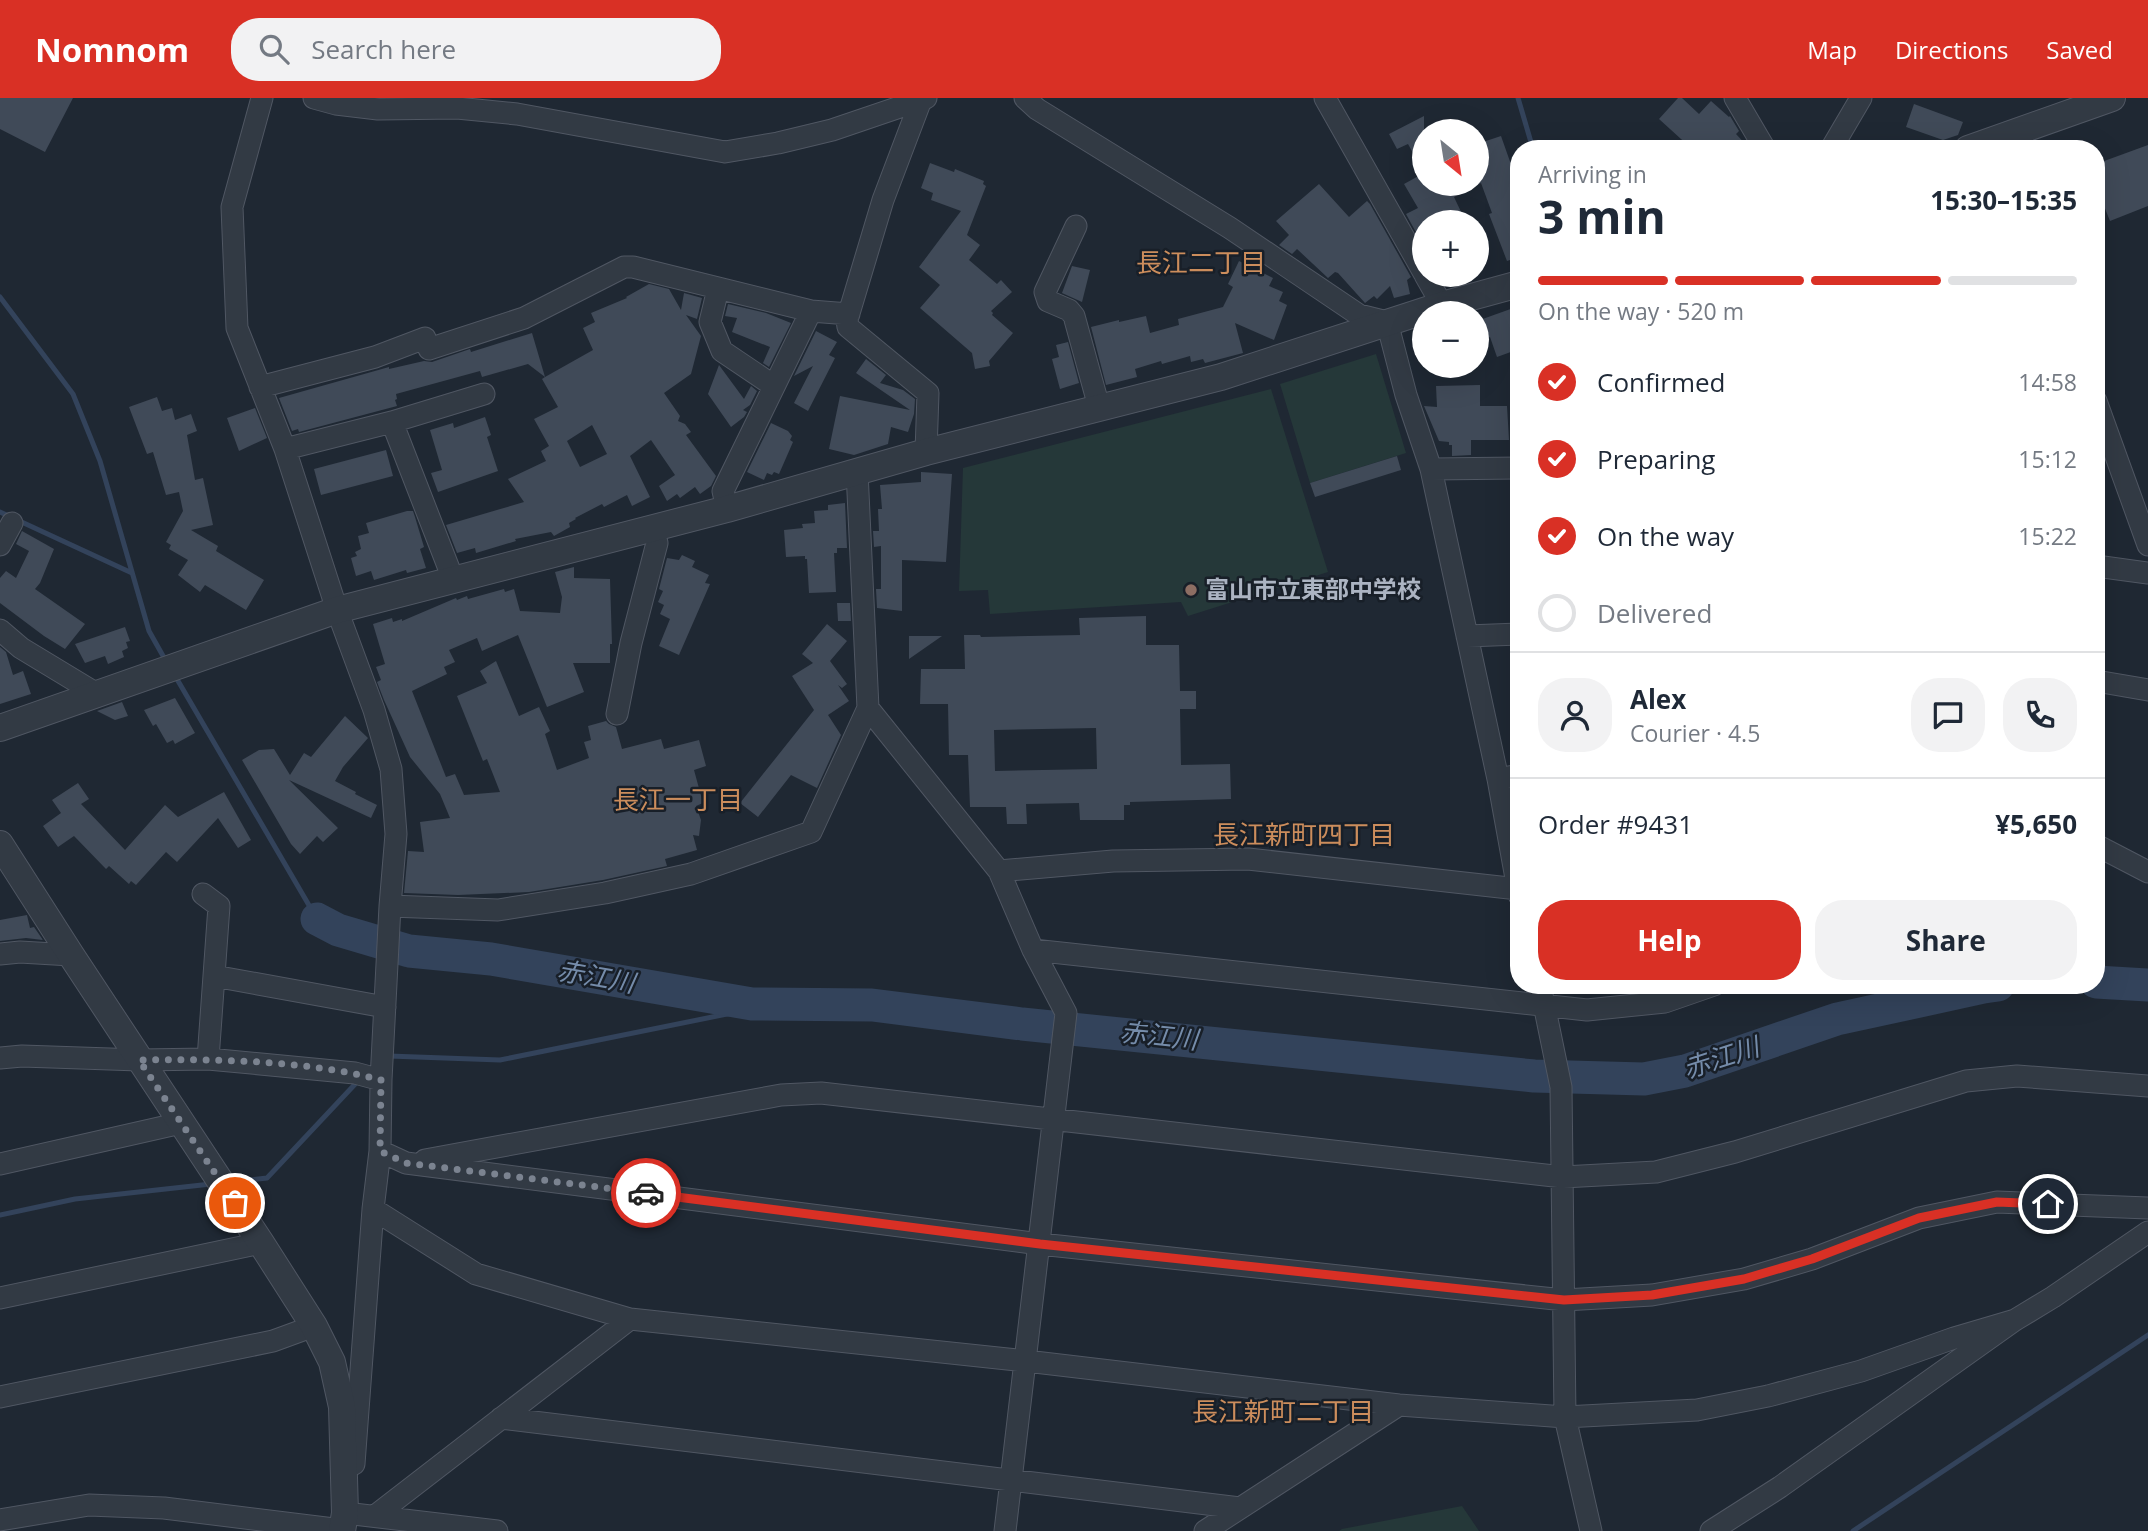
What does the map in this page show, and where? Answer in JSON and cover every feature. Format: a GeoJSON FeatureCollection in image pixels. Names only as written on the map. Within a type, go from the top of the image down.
{"type":"FeatureCollection","features":[{"type":"Feature","properties":{"kind":"street"},"geometry":{"type":"LineString","coordinates":[[262,98],[232,207],[237,328],[285,449],[337,610],[374,710],[391,769],[396,834],[381,1080],[380,1151],[352,1482],[343,1519]]}},
{"type":"Feature","properties":{"kind":"street"},"geometry":{"type":"LineString","coordinates":[[314,98],[335,104],[378,109],[457,108],[517,114],[725,152],[832,130],[923,99]]}},
{"type":"Feature","properties":{"kind":"street"},"geometry":{"type":"LineString","coordinates":[[1025,98],[1037,109],[1230,228],[1359,315],[1387,323]]}},
{"type":"Feature","properties":{"kind":"street"},"geometry":{"type":"LineString","coordinates":[[1325,98],[1412,251]]}},
{"type":"Feature","properties":{"kind":"street"},"geometry":{"type":"LineString","coordinates":[[1735,98],[1760,140]]}},
{"type":"Feature","properties":{"kind":"street"},"geometry":{"type":"LineString","coordinates":[[1836,140],[1861,98]]}},
{"type":"Feature","properties":{"kind":"street"},"geometry":{"type":"LineString","coordinates":[[2011,140],[2112,98]]}},
{"type":"Feature","properties":{"kind":"street"},"geometry":{"type":"LineString","coordinates":[[923,99],[883,200],[849,314],[848,327],[928,393],[926,452]]}},
{"type":"Feature","properties":{"kind":"street"},"geometry":{"type":"LineString","coordinates":[[1076,226],[1045,292],[1048,301],[1069,310],[1074,316],[1099,407]]}},
{"type":"Feature","properties":{"kind":"street"},"geometry":{"type":"LineString","coordinates":[[260,387],[375,357],[425,338],[429,349],[524,318],[624,268],[633,267],[811,311],[849,314]]}},
{"type":"Feature","properties":{"kind":"street"},"geometry":{"type":"LineString","coordinates":[[1457,301],[1510,286]]}},
{"type":"Feature","properties":{"kind":"street"},"geometry":{"type":"LineString","coordinates":[[718,289],[710,322],[722,351],[775,386]]}},
{"type":"Feature","properties":{"kind":"street"},"geometry":{"type":"LineString","coordinates":[[727,509],[723,491],[811,311]]}},
{"type":"Feature","properties":{"kind":"street"},"geometry":{"type":"LineString","coordinates":[[0,728],[337,610],[653,529],[926,452],[1221,377],[1412,315]]}},
{"type":"Feature","properties":{"kind":"street"},"geometry":{"type":"LineString","coordinates":[[1387,323],[1406,395],[1431,469],[1498,779],[1510,847]]}},
{"type":"Feature","properties":{"kind":"street"},"geometry":{"type":"LineString","coordinates":[[285,449],[391,422],[484,394]]}},
{"type":"Feature","properties":{"kind":"street"},"geometry":{"type":"LineString","coordinates":[[391,422],[453,579]]}},
{"type":"Feature","properties":{"kind":"street"},"geometry":{"type":"LineString","coordinates":[[2105,426],[2148,545]]}},
{"type":"Feature","properties":{"kind":"street"},"geometry":{"type":"LineString","coordinates":[[1431,469],[1510,468]]}},
{"type":"Feature","properties":{"kind":"street"},"geometry":{"type":"LineString","coordinates":[[390,906],[498,910],[605,893],[691,874],[811,832],[868,708],[858,471]]}},
{"type":"Feature","properties":{"kind":"street"},"geometry":{"type":"LineString","coordinates":[[0,545],[12,523]]}},
{"type":"Feature","properties":{"kind":"street"},"geometry":{"type":"LineString","coordinates":[[617,714],[631,643],[657,542],[653,529]]}},
{"type":"Feature","properties":{"kind":"street"},"geometry":{"type":"LineString","coordinates":[[2105,567],[2148,573]]}},
{"type":"Feature","properties":{"kind":"street"},"geometry":{"type":"LineString","coordinates":[[0,630],[20,648],[97,694]]}},
{"type":"Feature","properties":{"kind":"street"},"geometry":{"type":"LineString","coordinates":[[1467,636],[1510,634]]}},
{"type":"Feature","properties":{"kind":"street"},"geometry":{"type":"LineString","coordinates":[[2105,683],[2148,690]]}},
{"type":"Feature","properties":{"kind":"street"},"geometry":{"type":"LineString","coordinates":[[868,708],[999,871],[1033,950],[1066,1013],[1005,1531]]}},
{"type":"Feature","properties":{"kind":"street"},"geometry":{"type":"LineString","coordinates":[[1498,779],[1510,777]]}},
{"type":"Feature","properties":{"kind":"street"},"geometry":{"type":"LineString","coordinates":[[0,845],[314,1326],[332,1362],[342,1407],[343,1519]]}},
{"type":"Feature","properties":{"kind":"street"},"geometry":{"type":"LineString","coordinates":[[2105,850],[2148,872]]}},
{"type":"Feature","properties":{"kind":"street"},"geometry":{"type":"LineString","coordinates":[[999,871],[1113,861],[1248,859],[1510,891]]}},
{"type":"Feature","properties":{"kind":"street"},"geometry":{"type":"LineString","coordinates":[[203,894],[219,906],[208,1059]]}},
{"type":"Feature","properties":{"kind":"street"},"geometry":{"type":"LineString","coordinates":[[1033,950],[1510,993]]}},
{"type":"Feature","properties":{"kind":"street"},"geometry":{"type":"LineString","coordinates":[[0,954],[20,952],[71,956]]}},
{"type":"Feature","properties":{"kind":"street"},"geometry":{"type":"LineString","coordinates":[[214,976],[385,1007]]}},
{"type":"Feature","properties":{"kind":"street"},"geometry":{"type":"LineString","coordinates":[[1520,994],[1542,996],[1587,1010],[1663,994]]}},
{"type":"Feature","properties":{"kind":"street"},"geometry":{"type":"LineString","coordinates":[[1542,996],[1561,1087],[1565,1417],[1591,1531]]}},
{"type":"Feature","properties":{"kind":"street"},"geometry":{"type":"LineString","coordinates":[[0,1058],[22,1056],[139,1060],[208,1059],[355,1073],[381,1080]]}},
{"type":"Feature","properties":{"kind":"street"},"geometry":{"type":"LineString","coordinates":[[406,1163],[781,1095],[821,1093],[1563,1177],[1656,1172],[1735,1152],[1966,1081],[2017,1076],[2148,1086]]}},
{"type":"Feature","properties":{"kind":"street"},"geometry":{"type":"LineString","coordinates":[[0,1164],[181,1123]]}},
{"type":"Feature","properties":{"kind":"street"},"geometry":{"type":"LineString","coordinates":[[380,1151],[406,1163],[1040,1244],[1564,1300],[1652,1295],[1744,1279],[1812,1259],[1919,1218],[1997,1202],[2148,1208]]}},
{"type":"Feature","properties":{"kind":"street"},"geometry":{"type":"LineString","coordinates":[[373,1209],[476,1274],[630,1320],[1026,1361],[1399,1405],[1565,1417],[1698,1410],[1768,1396],[1861,1371],[2015,1320]]}},
{"type":"Feature","properties":{"kind":"street"},"geometry":{"type":"LineString","coordinates":[[1711,1531],[1780,1487],[2015,1320],[2148,1232]]}},
{"type":"Feature","properties":{"kind":"street"},"geometry":{"type":"LineString","coordinates":[[0,1298],[261,1243]]}},
{"type":"Feature","properties":{"kind":"street"},"geometry":{"type":"LineString","coordinates":[[376,1515],[630,1320]]}},
{"type":"Feature","properties":{"kind":"street"},"geometry":{"type":"LineString","coordinates":[[0,1397],[273,1341],[314,1326]]}},
{"type":"Feature","properties":{"kind":"street"},"geometry":{"type":"LineString","coordinates":[[1205,1531],[1399,1405]]}},
{"type":"Feature","properties":{"kind":"street"},"geometry":{"type":"LineString","coordinates":[[501,1418],[1240,1508]]}},
{"type":"Feature","properties":{"kind":"street"},"geometry":{"type":"LineString","coordinates":[[7,1523],[89,1504],[343,1519],[376,1515],[497,1531]]}},
{"type":"Feature","properties":{"kind":"shaded area"},"geometry":{"type":"Polygon","coordinates":[[[1376,354],[1406,453],[1310,483],[1280,384],[1376,354]]]}},
{"type":"Feature","properties":{"kind":"shaded area"},"geometry":{"type":"Polygon","coordinates":[[[1271,389],[1328,572],[1188,616],[1181,602],[990,614],[988,590],[959,591],[963,468],[1271,389]]]}},
{"type":"Feature","properties":{"kind":"shaded area"},"geometry":{"type":"Polygon","coordinates":[[[1462,1506],[1479,1531],[1339,1531],[1342,1529],[1462,1506]]]}},
{"type":"Feature","properties":{"kind":"building"},"geometry":{"type":"Polygon","coordinates":[[[0,98],[73,98],[45,152],[0,129],[0,98]]]}},
{"type":"Feature","properties":{"kind":"building"},"geometry":{"type":"Polygon","coordinates":[[[1678,98],[1682,98],[1699,114],[1711,101],[1730,116],[1739,131],[1736,134],[1742,140],[1682,140],[1659,119],[1678,98]]]}},
{"type":"Feature","properties":{"kind":"building"},"geometry":{"type":"Polygon","coordinates":[[[1914,104],[1963,122],[1958,135],[1943,140],[1906,127],[1914,104]]]}},
{"type":"Feature","properties":{"kind":"building"},"geometry":{"type":"Polygon","coordinates":[[[1412,122],[1412,151],[1408,144],[1397,149],[1389,134],[1412,122]]]}},
{"type":"Feature","properties":{"kind":"building"},"geometry":{"type":"Polygon","coordinates":[[[1501,136],[1510,162],[1510,260],[1507,261],[1489,214],[1492,213],[1486,196],[1489,196],[1489,140],[1501,136]]]}},
{"type":"Feature","properties":{"kind":"building"},"geometry":{"type":"Polygon","coordinates":[[[2148,145],[2148,206],[2110,221],[2105,208],[2105,161],[2148,145]]]}},
{"type":"Feature","properties":{"kind":"building"},"geometry":{"type":"Polygon","coordinates":[[[930,163],[954,172],[955,169],[984,181],[986,186],[967,235],[980,245],[969,260],[997,284],[1001,280],[1012,292],[991,311],[992,315],[1013,333],[989,361],[990,366],[975,369],[972,353],[920,308],[940,285],[919,267],[961,211],[931,200],[933,193],[921,188],[930,163]]]}},
{"type":"Feature","properties":{"kind":"building"},"geometry":{"type":"Polygon","coordinates":[[[1412,180],[1412,196],[1456,196],[1454,197],[1460,210],[1414,210],[1418,208],[1404,184],[1412,180]]]}},
{"type":"Feature","properties":{"kind":"building"},"geometry":{"type":"Polygon","coordinates":[[[1319,184],[1349,217],[1367,201],[1370,204],[1411,277],[1407,280],[1410,294],[1394,298],[1390,286],[1377,299],[1374,296],[1365,303],[1338,273],[1335,272],[1328,278],[1297,249],[1292,254],[1279,245],[1289,235],[1276,221],[1319,184]]]}},
{"type":"Feature","properties":{"kind":"building"},"geometry":{"type":"Polygon","coordinates":[[[1412,211],[1412,225],[1406,214],[1412,211]]]}},
{"type":"Feature","properties":{"kind":"building"},"geometry":{"type":"Polygon","coordinates":[[[1239,261],[1273,278],[1269,286],[1283,292],[1279,301],[1287,305],[1274,340],[1235,323],[1243,353],[1205,363],[1203,359],[1191,362],[1190,356],[1162,364],[1161,361],[1135,369],[1137,377],[1106,385],[1091,327],[1146,316],[1150,333],[1179,325],[1178,319],[1223,307],[1233,287],[1228,284],[1239,261]]]}},
{"type":"Feature","properties":{"kind":"building"},"geometry":{"type":"Polygon","coordinates":[[[1072,266],[1090,270],[1082,302],[1062,293],[1072,266]]]}},
{"type":"Feature","properties":{"kind":"building"},"geometry":{"type":"Polygon","coordinates":[[[649,284],[669,289],[681,310],[684,293],[702,298],[697,319],[686,315],[701,336],[691,374],[664,393],[680,416],[678,421],[685,424],[691,432],[686,435],[716,476],[711,486],[700,494],[695,487],[680,498],[677,494],[667,501],[659,486],[675,475],[651,440],[630,456],[650,497],[632,506],[627,495],[604,507],[602,504],[575,518],[569,523],[570,527],[554,536],[551,532],[515,539],[516,541],[476,553],[475,548],[457,553],[446,525],[524,502],[508,479],[546,461],[541,451],[549,446],[534,419],[558,407],[542,379],[593,350],[583,328],[595,322],[591,313],[627,298],[649,284]],[[592,425],[567,441],[580,467],[607,454],[592,425]]]}},
{"type":"Feature","properties":{"kind":"building"},"geometry":{"type":"Polygon","coordinates":[[[728,304],[766,313],[791,323],[769,367],[763,363],[770,347],[732,332],[737,318],[725,316],[728,304]]]}},
{"type":"Feature","properties":{"kind":"building"},"geometry":{"type":"Polygon","coordinates":[[[1510,309],[1510,352],[1497,357],[1490,337],[1489,317],[1510,309]]]}},
{"type":"Feature","properties":{"kind":"building"},"geometry":{"type":"Polygon","coordinates":[[[816,331],[837,342],[829,355],[835,358],[808,411],[794,403],[813,366],[794,376],[816,331]]]}},
{"type":"Feature","properties":{"kind":"building"},"geometry":{"type":"Polygon","coordinates":[[[532,333],[545,377],[528,364],[482,377],[480,371],[396,394],[397,406],[299,432],[298,429],[292,431],[279,398],[389,367],[432,362],[470,349],[471,352],[532,333]]]}},
{"type":"Feature","properties":{"kind":"building"},"geometry":{"type":"Polygon","coordinates":[[[1068,342],[1079,383],[1060,389],[1052,359],[1059,357],[1056,345],[1068,342]]]}},
{"type":"Feature","properties":{"kind":"building"},"geometry":{"type":"Polygon","coordinates":[[[866,359],[886,375],[880,383],[903,390],[915,399],[914,414],[908,432],[891,427],[888,444],[854,455],[829,449],[840,396],[910,410],[856,373],[866,359]]]}},
{"type":"Feature","properties":{"kind":"building"},"geometry":{"type":"Polygon","coordinates":[[[719,365],[744,399],[751,386],[757,391],[750,405],[743,410],[747,412],[744,417],[731,427],[708,394],[719,365]]]}},
{"type":"Feature","properties":{"kind":"building"},"geometry":{"type":"Polygon","coordinates":[[[1480,385],[1480,406],[1507,406],[1509,440],[1471,440],[1471,455],[1452,456],[1452,445],[1439,441],[1424,406],[1437,407],[1436,386],[1480,385]]]}},
{"type":"Feature","properties":{"kind":"building"},"geometry":{"type":"Polygon","coordinates":[[[157,397],[162,411],[172,408],[175,420],[191,414],[197,431],[187,435],[195,480],[203,478],[213,525],[191,530],[218,546],[216,551],[264,580],[246,610],[205,585],[200,592],[178,575],[188,560],[169,549],[171,545],[166,542],[183,511],[179,492],[166,495],[153,452],[147,454],[129,407],[157,397]]]}},
{"type":"Feature","properties":{"kind":"building"},"geometry":{"type":"Polygon","coordinates":[[[255,408],[267,438],[239,451],[227,418],[255,408]]]}},
{"type":"Feature","properties":{"kind":"building"},"geometry":{"type":"Polygon","coordinates":[[[485,417],[491,435],[487,437],[498,471],[438,492],[431,473],[442,470],[430,430],[453,423],[454,428],[485,417]]]}},
{"type":"Feature","properties":{"kind":"building"},"geometry":{"type":"Polygon","coordinates":[[[771,423],[788,431],[793,442],[779,474],[767,473],[764,480],[747,472],[771,423]]]}},
{"type":"Feature","properties":{"kind":"building"},"geometry":{"type":"Polygon","coordinates":[[[386,450],[393,476],[321,495],[314,469],[386,450]]]}},
{"type":"Feature","properties":{"kind":"building"},"geometry":{"type":"Polygon","coordinates":[[[1397,456],[1401,470],[1315,497],[1310,483],[1397,456]]]}},
{"type":"Feature","properties":{"kind":"building"},"geometry":{"type":"Polygon","coordinates":[[[921,472],[952,474],[946,562],[902,560],[902,611],[877,608],[876,589],[881,589],[881,546],[874,547],[873,531],[879,531],[878,509],[882,509],[880,485],[921,482],[921,472]]]}},
{"type":"Feature","properties":{"kind":"building"},"geometry":{"type":"Polygon","coordinates":[[[845,503],[847,548],[837,548],[837,553],[834,553],[836,592],[809,593],[807,559],[805,556],[786,557],[784,530],[803,528],[802,524],[815,523],[814,511],[828,510],[828,505],[845,503]]]}},
{"type":"Feature","properties":{"kind":"building"},"geometry":{"type":"Polygon","coordinates":[[[413,511],[415,517],[424,547],[420,549],[426,568],[407,573],[406,570],[374,580],[371,571],[356,576],[351,558],[357,556],[355,552],[361,549],[358,536],[369,533],[366,523],[413,511]]]}},
{"type":"Feature","properties":{"kind":"building"},"geometry":{"type":"Polygon","coordinates":[[[22,531],[54,549],[35,589],[85,624],[65,649],[0,603],[0,578],[6,571],[16,578],[29,551],[16,544],[22,531]]]}},
{"type":"Feature","properties":{"kind":"building"},"geometry":{"type":"Polygon","coordinates":[[[682,555],[695,561],[692,567],[709,575],[705,583],[710,584],[679,655],[659,646],[670,619],[660,614],[664,605],[658,602],[663,591],[659,589],[667,558],[679,560],[682,555]]]}},
{"type":"Feature","properties":{"kind":"building"},"geometry":{"type":"Polygon","coordinates":[[[574,567],[574,578],[610,579],[610,663],[573,663],[584,692],[547,707],[518,635],[482,651],[477,638],[449,650],[455,662],[444,667],[447,674],[412,691],[446,777],[455,774],[464,795],[500,792],[487,759],[483,761],[457,696],[487,683],[480,671],[496,661],[519,716],[539,707],[550,731],[545,734],[557,770],[589,758],[584,742],[591,740],[588,726],[606,721],[616,727],[622,749],[661,739],[664,749],[699,740],[706,766],[694,770],[703,803],[696,806],[701,820],[699,836],[693,835],[697,850],[665,859],[667,866],[529,892],[458,895],[404,893],[408,851],[424,852],[420,822],[450,818],[440,794],[410,757],[384,700],[377,682],[381,680],[376,667],[385,664],[373,624],[392,618],[393,622],[402,621],[456,598],[457,600],[467,596],[468,599],[504,589],[505,592],[514,589],[520,611],[560,613],[562,597],[555,572],[574,567]]]}},
{"type":"Feature","properties":{"kind":"building"},"geometry":{"type":"Polygon","coordinates":[[[837,603],[850,603],[851,621],[838,621],[837,603]]]}},
{"type":"Feature","properties":{"kind":"building"},"geometry":{"type":"Polygon","coordinates":[[[1146,616],[1146,645],[1179,645],[1180,691],[1196,691],[1196,709],[1180,709],[1181,765],[1230,764],[1231,799],[1130,802],[1130,805],[1124,805],[1124,820],[1080,820],[1079,803],[1026,804],[1027,824],[1007,824],[1006,807],[970,807],[968,755],[949,755],[948,704],[920,704],[921,669],[965,669],[964,635],[1080,635],[1079,618],[1146,616]],[[1096,728],[994,730],[995,771],[1097,769],[1096,728]]]}},
{"type":"Feature","properties":{"kind":"building"},"geometry":{"type":"Polygon","coordinates":[[[827,624],[847,641],[830,661],[847,684],[842,688],[838,685],[849,701],[828,715],[841,735],[817,788],[791,775],[758,817],[740,803],[814,710],[792,676],[813,663],[802,654],[827,624]]]}},
{"type":"Feature","properties":{"kind":"building"},"geometry":{"type":"Polygon","coordinates":[[[125,627],[130,641],[126,642],[128,648],[122,651],[124,657],[108,664],[105,656],[85,663],[75,644],[125,627]]]}},
{"type":"Feature","properties":{"kind":"building"},"geometry":{"type":"Polygon","coordinates":[[[909,636],[942,636],[909,659],[909,636]]]}},
{"type":"Feature","properties":{"kind":"building"},"geometry":{"type":"Polygon","coordinates":[[[0,647],[6,652],[13,675],[23,671],[31,694],[0,704],[0,647]]]}},
{"type":"Feature","properties":{"kind":"building"},"geometry":{"type":"Polygon","coordinates":[[[175,698],[195,733],[175,744],[173,740],[167,743],[144,710],[175,698]]]}},
{"type":"Feature","properties":{"kind":"building"},"geometry":{"type":"Polygon","coordinates":[[[122,702],[128,716],[115,720],[97,711],[122,702]]]}},
{"type":"Feature","properties":{"kind":"building"},"geometry":{"type":"Polygon","coordinates":[[[345,716],[368,738],[343,767],[335,781],[377,805],[371,818],[289,780],[338,828],[323,842],[317,836],[300,854],[291,844],[242,760],[259,750],[274,749],[290,775],[304,753],[311,757],[345,716]]]}},
{"type":"Feature","properties":{"kind":"building"},"geometry":{"type":"Polygon","coordinates":[[[78,783],[89,799],[81,804],[125,850],[165,805],[178,817],[224,792],[251,840],[238,848],[218,818],[177,862],[166,852],[136,885],[131,881],[129,884],[109,866],[106,869],[74,836],[58,847],[43,826],[61,813],[52,800],[78,783]]]}},
{"type":"Feature","properties":{"kind":"building"},"geometry":{"type":"Polygon","coordinates":[[[27,915],[30,928],[34,927],[43,940],[26,938],[0,941],[0,920],[27,915]]]}},
{"type":"Feature","properties":{"kind":"waterway"},"geometry":{"type":"LineString","coordinates":[[1518,98],[1530,140]]}},
{"type":"Feature","properties":{"kind":"waterway"},"geometry":{"type":"LineString","coordinates":[[0,297],[73,394],[100,461],[149,631],[167,663]]}},
{"type":"Feature","properties":{"kind":"waterway"},"geometry":{"type":"LineString","coordinates":[[0,512],[132,573]]}},
{"type":"Feature","properties":{"kind":"waterway"},"geometry":{"type":"LineString","coordinates":[[174,674],[317,919]]}},
{"type":"Feature","properties":{"kind":"waterway","name":"赤江川"},"geometry":{"type":"LineString","coordinates":[[317,919],[338,930],[409,951],[491,959],[752,1004],[872,1005],[1022,1024],[1534,1076],[1644,1079],[1685,1071],[1837,1019],[1952,994]]}},
{"type":"Feature","properties":{"kind":"waterway","name":"赤江川"},"geometry":{"type":"LineString","coordinates":[[2105,983],[2148,985]]}},
{"type":"Feature","properties":{"kind":"waterway"},"geometry":{"type":"LineString","coordinates":[[389,1056],[500,1060],[732,1013],[752,1004]]}},
{"type":"Feature","properties":{"kind":"waterway"},"geometry":{"type":"LineString","coordinates":[[232,1182],[267,1178],[358,1081]]}},
{"type":"Feature","properties":{"kind":"waterway"},"geometry":{"type":"LineString","coordinates":[[0,1215],[75,1199],[211,1184]]}},
{"type":"Feature","properties":{"kind":"waterway"},"geometry":{"type":"LineString","coordinates":[[1853,1531],[2148,1335]]}},
{"type":"Feature","properties":{"kind":"way so far"},"geometry":{"type":"LineString","coordinates":[[235,1203],[139,1060],[208,1059],[355,1073],[381,1080],[380,1151],[406,1163],[646,1193]]}},
{"type":"Feature","properties":{"kind":"place","name":"富山市立東部中学校"},"geometry":{"type":"Point","coordinates":[1191,590]}},
{"type":"Feature","properties":{"kind":"district","name":"長江二丁目"},"geometry":{"type":"Point","coordinates":[1201,263]}},
{"type":"Feature","properties":{"kind":"district","name":"長江一丁目"},"geometry":{"type":"Point","coordinates":[678,800]}},
{"type":"Feature","properties":{"kind":"district","name":"長江新町四丁目"},"geometry":{"type":"Point","coordinates":[1304,835]}},
{"type":"Feature","properties":{"kind":"district","name":"長江新町二丁目"},"geometry":{"type":"Point","coordinates":[1283,1412]}},
{"type":"Feature","properties":{"kind":"route"},"geometry":{"type":"LineString","coordinates":[[646,1193],[1040,1244],[1564,1300],[1652,1295],[1744,1279],[1812,1259],[1919,1218],[1997,1202],[2048,1204]]}}]}
